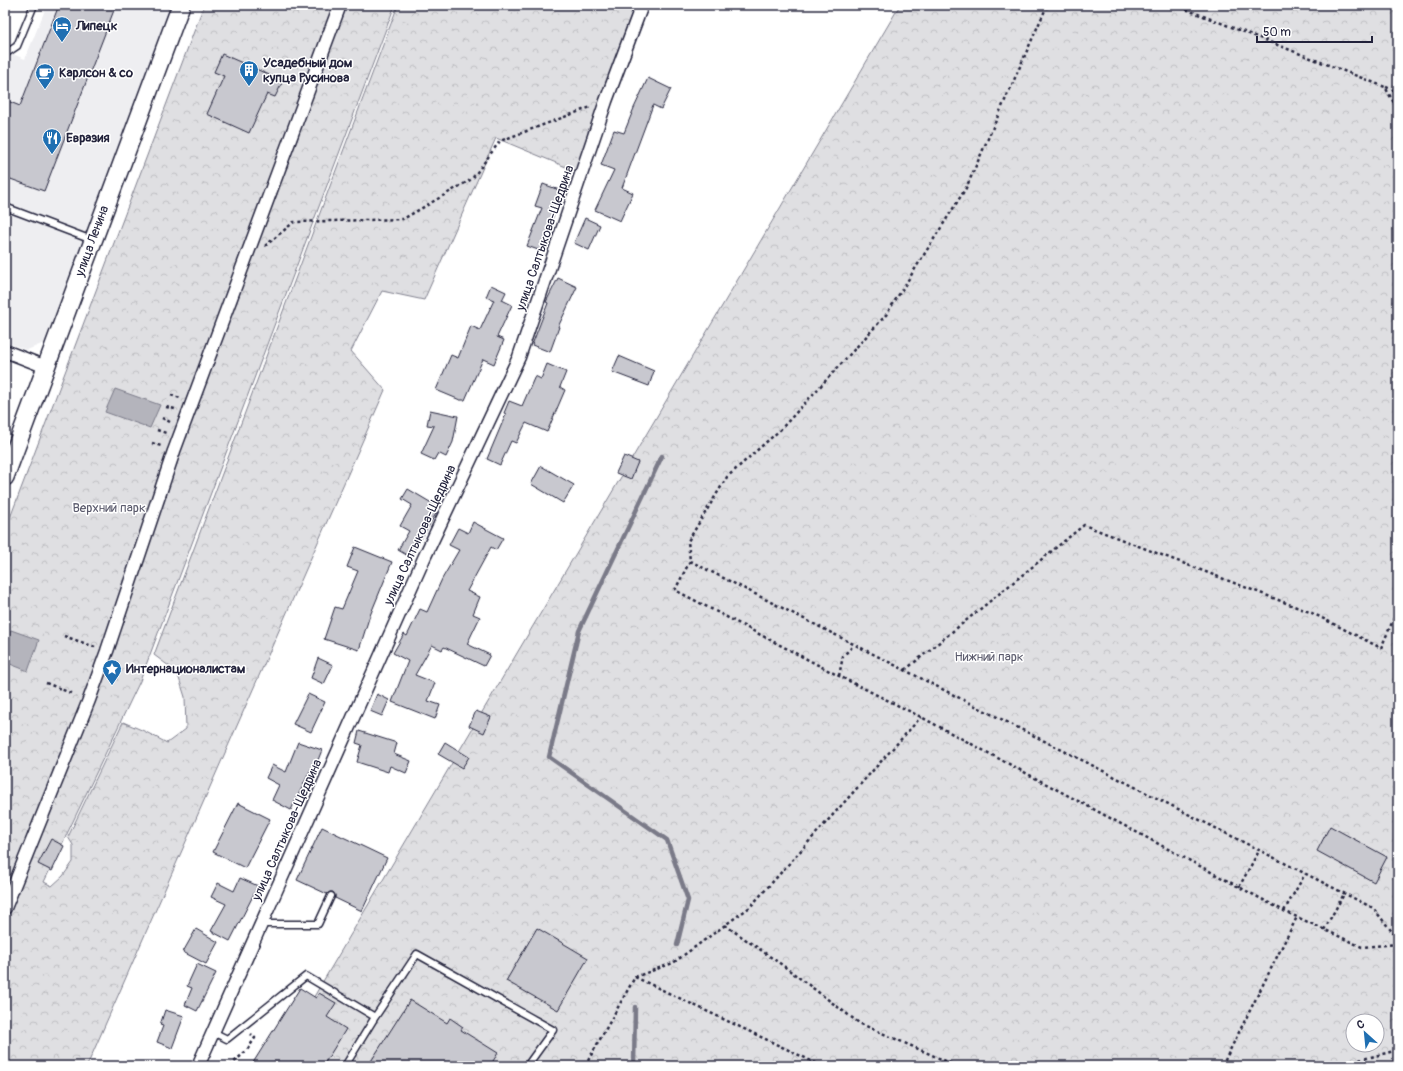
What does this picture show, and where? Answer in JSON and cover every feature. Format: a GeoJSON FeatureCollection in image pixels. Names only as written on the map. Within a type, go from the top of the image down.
{"type":"FeatureCollection","features":[{"type":"Feature","properties":{"kind":"street","name":"улица Ленина"},"geometry":{"type":"LineString","coordinates":[[5,477],[180,5]]}},
{"type":"Feature","properties":{"kind":"street"},"geometry":{"type":"LineString","coordinates":[[5,908],[89,700],[107,651],[174,451],[340,5]]}},
{"type":"Feature","properties":{"kind":"street","name":"улица Салтыкова-Щедрина"},"geometry":{"type":"LineString","coordinates":[[198,1066],[425,556],[519,357],[606,101],[642,5]]}},
{"type":"Feature","properties":{"kind":"street"},"geometry":{"type":"LineString","coordinates":[[5,352],[46,367]]}},
{"type":"Feature","properties":{"kind":"lane"},"geometry":{"type":"LineString","coordinates":[[5,54],[17,46],[34,5]]}},
{"type":"Feature","properties":{"kind":"lane"},"geometry":{"type":"LineString","coordinates":[[5,207],[92,240]]}},
{"type":"Feature","properties":{"kind":"lane"},"geometry":{"type":"LineString","coordinates":[[261,924],[318,924],[331,896]]}},
{"type":"Feature","properties":{"kind":"lane"},"geometry":{"type":"LineString","coordinates":[[345,1066],[375,1017],[417,954],[553,1030],[527,1066]]}},
{"type":"Feature","properties":{"kind":"lane"},"geometry":{"type":"LineString","coordinates":[[213,1032],[227,1040],[306,976],[375,1017]]}},
{"type":"Feature","properties":{"kind":"path"},"geometry":{"type":"LineString","coordinates":[[1054,5],[1046,8],[966,188],[886,315],[781,429],[727,477],[688,541],[690,561],[675,590],[921,717],[1284,911],[1362,947],[1398,944]]}},
{"type":"Feature","properties":{"kind":"path"},"geometry":{"type":"LineString","coordinates":[[1175,5],[1398,92]]}},
{"type":"Feature","properties":{"kind":"path"},"geometry":{"type":"LineString","coordinates":[[1385,87],[1398,110]]}},
{"type":"Feature","properties":{"kind":"path"},"geometry":{"type":"LineString","coordinates":[[243,264],[294,222],[403,219],[472,179],[500,141],[606,101]]}},
{"type":"Feature","properties":{"kind":"path"},"geometry":{"type":"LineString","coordinates":[[905,670],[1084,525],[1312,613],[1381,648],[1398,609]]}},
{"type":"Feature","properties":{"kind":"path"},"geometry":{"type":"LineString","coordinates":[[690,561],[1373,908],[1398,939]]}},
{"type":"Feature","properties":{"kind":"path"},"geometry":{"type":"LineString","coordinates":[[64,636],[96,647]]}},
{"type":"Feature","properties":{"kind":"path"},"geometry":{"type":"LineString","coordinates":[[839,676],[843,656],[854,645]]}},
{"type":"Feature","properties":{"kind":"path"},"geometry":{"type":"LineString","coordinates":[[46,683],[73,694]]}},
{"type":"Feature","properties":{"kind":"path"},"geometry":{"type":"LineString","coordinates":[[585,1066],[635,977],[673,963],[750,907],[921,717]]}},
{"type":"Feature","properties":{"kind":"path"},"geometry":{"type":"LineString","coordinates":[[1239,887],[1259,851]]}},
{"type":"Feature","properties":{"kind":"path"},"geometry":{"type":"LineString","coordinates":[[1284,911],[1305,874]]}},
{"type":"Feature","properties":{"kind":"path"},"geometry":{"type":"LineString","coordinates":[[1324,930],[1344,894]]}},
{"type":"Feature","properties":{"kind":"path"},"geometry":{"type":"LineString","coordinates":[[1222,1066],[1297,917]]}},
{"type":"Feature","properties":{"kind":"path"},"geometry":{"type":"LineString","coordinates":[[725,925],[859,1022],[957,1066]]}},
{"type":"Feature","properties":{"kind":"path"},"geometry":{"type":"LineString","coordinates":[[635,977],[822,1066]]}},
{"type":"Feature","properties":{"kind":"path"},"geometry":{"type":"LineString","coordinates":[[230,1066],[247,1050],[255,1038],[243,1027]]}},
{"type":"Feature","properties":{"kind":"path"},"geometry":{"type":"LineString","coordinates":[[1336,1066],[1398,1050]]}},
{"type":"Feature","properties":{"kind":"shaded area"},"geometry":{"type":"Polygon","coordinates":[[[47,5],[173,5],[44,343],[27,350],[5,342],[5,51],[25,59],[47,5]]]}},
{"type":"Feature","properties":{"kind":"shaded area"},"geometry":{"type":"Polygon","coordinates":[[[115,389],[160,405],[150,428],[105,412],[115,389]]]}},
{"type":"Feature","properties":{"kind":"shaded area"},"geometry":{"type":"Polygon","coordinates":[[[11,630],[39,640],[28,671],[5,662],[5,647],[11,630]]]}},
{"type":"Feature","properties":{"kind":"green space","name":"Верхний парк"},"geometry":{"type":"Polygon","coordinates":[[[204,5],[395,5],[140,681],[44,882],[52,886],[63,876],[73,862],[73,845],[68,837],[123,722],[167,743],[186,729],[185,697],[177,672],[154,655],[398,5],[636,5],[578,172],[496,138],[424,300],[382,291],[351,351],[385,390],[87,1066],[5,1066],[5,531],[204,5]]]}},
{"type":"Feature","properties":{"kind":"green space","name":"Нижний парк"},"geometry":{"type":"Polygon","coordinates":[[[900,5],[1398,5],[1398,1066],[273,1066],[900,5]]]}},
{"type":"Feature","properties":{"kind":"building"},"geometry":{"type":"Polygon","coordinates":[[[59,5],[116,5],[44,191],[5,177],[5,100],[20,106],[59,5]]]}},
{"type":"Feature","properties":{"kind":"building","name":"Усадебный дом купца Русинова"},"geometry":{"type":"Polygon","coordinates":[[[222,54],[283,81],[275,97],[267,94],[249,133],[207,114],[224,76],[214,72],[222,54]]]}},
{"type":"Feature","properties":{"kind":"building"},"geometry":{"type":"Polygon","coordinates":[[[648,78],[671,89],[661,109],[653,105],[622,188],[633,193],[620,221],[595,210],[614,170],[601,165],[614,130],[624,133],[648,78]]]}},
{"type":"Feature","properties":{"kind":"building"},"geometry":{"type":"Polygon","coordinates":[[[543,184],[562,191],[541,251],[527,246],[542,208],[535,206],[543,184]]]}},
{"type":"Feature","properties":{"kind":"building"},"geometry":{"type":"Polygon","coordinates":[[[585,218],[600,225],[589,250],[574,243],[585,218]]]}},
{"type":"Feature","properties":{"kind":"building"},"geometry":{"type":"Polygon","coordinates":[[[558,278],[577,287],[558,327],[550,352],[532,345],[548,303],[546,302],[558,278]]]}},
{"type":"Feature","properties":{"kind":"building"},"geometry":{"type":"Polygon","coordinates":[[[491,285],[506,292],[502,300],[512,305],[497,337],[504,340],[494,364],[483,359],[465,400],[460,400],[436,390],[451,355],[458,358],[471,326],[480,330],[494,300],[486,297],[491,285]]]}},
{"type":"Feature","properties":{"kind":"building"},"geometry":{"type":"Polygon","coordinates":[[[619,356],[654,371],[649,386],[612,372],[619,356]]]}},
{"type":"Feature","properties":{"kind":"building"},"geometry":{"type":"Polygon","coordinates":[[[547,364],[566,372],[560,387],[565,390],[547,432],[526,423],[516,443],[511,441],[500,465],[487,459],[506,414],[504,413],[509,401],[522,406],[535,376],[541,379],[547,364]]]}},
{"type":"Feature","properties":{"kind":"building"},"geometry":{"type":"Polygon","coordinates":[[[430,410],[458,416],[453,442],[446,457],[438,453],[434,460],[421,454],[434,426],[427,425],[430,410]]]}},
{"type":"Feature","properties":{"kind":"building"},"geometry":{"type":"Polygon","coordinates":[[[624,456],[638,462],[631,479],[616,473],[624,456]]]}},
{"type":"Feature","properties":{"kind":"building"},"geometry":{"type":"Polygon","coordinates":[[[541,466],[574,485],[563,503],[531,484],[541,466]]]}},
{"type":"Feature","properties":{"kind":"building"},"geometry":{"type":"Polygon","coordinates":[[[408,489],[435,505],[433,510],[437,512],[410,557],[398,550],[409,531],[400,526],[412,505],[402,499],[408,489]]]}},
{"type":"Feature","properties":{"kind":"building"},"geometry":{"type":"Polygon","coordinates":[[[473,522],[503,538],[496,550],[491,547],[467,591],[480,597],[473,614],[480,617],[467,644],[490,655],[484,666],[444,647],[442,650],[432,645],[415,675],[435,683],[428,701],[440,705],[435,719],[392,702],[408,661],[393,653],[404,634],[407,636],[420,609],[427,612],[442,579],[459,550],[449,545],[458,528],[468,533],[473,522]]]}},
{"type":"Feature","properties":{"kind":"building"},"geometry":{"type":"Polygon","coordinates":[[[355,547],[392,562],[369,618],[359,650],[324,639],[335,607],[342,609],[358,571],[347,567],[355,547]]]}},
{"type":"Feature","properties":{"kind":"building"},"geometry":{"type":"Polygon","coordinates":[[[318,658],[333,665],[324,684],[311,678],[318,658]]]}},
{"type":"Feature","properties":{"kind":"building"},"geometry":{"type":"Polygon","coordinates":[[[308,694],[325,702],[311,732],[293,724],[308,694]]]}},
{"type":"Feature","properties":{"kind":"building"},"geometry":{"type":"Polygon","coordinates":[[[377,694],[389,700],[382,716],[370,711],[377,694]]]}},
{"type":"Feature","properties":{"kind":"building"},"geometry":{"type":"Polygon","coordinates":[[[476,711],[491,717],[484,733],[469,726],[476,711]]]}},
{"type":"Feature","properties":{"kind":"building"},"geometry":{"type":"Polygon","coordinates":[[[359,731],[397,743],[394,754],[411,761],[406,773],[390,766],[388,772],[357,762],[362,745],[356,743],[359,731]]]}},
{"type":"Feature","properties":{"kind":"building"},"geometry":{"type":"Polygon","coordinates":[[[298,742],[322,750],[314,770],[311,769],[291,810],[272,800],[279,785],[266,778],[272,765],[286,772],[298,742]]]}},
{"type":"Feature","properties":{"kind":"building"},"geometry":{"type":"Polygon","coordinates":[[[445,742],[469,757],[462,768],[438,754],[445,742]]]}},
{"type":"Feature","properties":{"kind":"building"},"geometry":{"type":"Polygon","coordinates":[[[238,803],[270,819],[245,868],[213,852],[238,803]]]}},
{"type":"Feature","properties":{"kind":"building"},"geometry":{"type":"Polygon","coordinates":[[[1330,826],[1387,857],[1374,882],[1317,851],[1330,826]]]}},
{"type":"Feature","properties":{"kind":"building"},"geometry":{"type":"Polygon","coordinates":[[[322,827],[387,858],[362,911],[335,898],[333,892],[327,894],[297,880],[322,827]]]}},
{"type":"Feature","properties":{"kind":"building"},"geometry":{"type":"Polygon","coordinates":[[[51,839],[64,846],[52,871],[38,864],[51,839]]]}},
{"type":"Feature","properties":{"kind":"building"},"geometry":{"type":"Polygon","coordinates":[[[240,878],[258,886],[230,941],[211,931],[226,904],[211,897],[218,883],[234,891],[240,878]]]}},
{"type":"Feature","properties":{"kind":"building"},"geometry":{"type":"Polygon","coordinates":[[[537,928],[588,958],[558,1010],[506,981],[537,928]]]}},
{"type":"Feature","properties":{"kind":"building"},"geometry":{"type":"Polygon","coordinates":[[[196,929],[218,942],[206,964],[183,952],[196,929]]]}},
{"type":"Feature","properties":{"kind":"building"},"geometry":{"type":"Polygon","coordinates":[[[197,964],[216,973],[197,1011],[185,1005],[192,988],[187,986],[197,964]]]}},
{"type":"Feature","properties":{"kind":"building"},"geometry":{"type":"Polygon","coordinates":[[[300,988],[316,998],[319,993],[336,1003],[327,1017],[346,1029],[323,1066],[251,1066],[300,988]]]}},
{"type":"Feature","properties":{"kind":"building"},"geometry":{"type":"Polygon","coordinates":[[[410,1000],[447,1023],[450,1018],[463,1027],[461,1030],[498,1053],[490,1066],[368,1066],[410,1000]]]}},
{"type":"Feature","properties":{"kind":"building"},"geometry":{"type":"Polygon","coordinates":[[[165,1010],[184,1016],[172,1048],[157,1042],[163,1026],[160,1025],[165,1010]]]}},
{"type":"Feature","properties":{"kind":"waterway"},"geometry":{"type":"LineString","coordinates":[[662,456],[579,631],[549,757],[667,840],[688,900],[677,945]]}},
{"type":"Feature","properties":{"kind":"waterway"},"geometry":{"type":"LineString","coordinates":[[634,1066],[635,1007]]}},
{"type":"Feature","properties":{"kind":"place","name":"Липецк"},"geometry":{"type":"Point","coordinates":[62,43]}},
{"type":"Feature","properties":{"kind":"place","name":"Усадебный дом купца Русинова"},"geometry":{"type":"Point","coordinates":[249,87]}},
{"type":"Feature","properties":{"kind":"place","name":"Карлсон & co"},"geometry":{"type":"Point","coordinates":[45,90]}},
{"type":"Feature","properties":{"kind":"place","name":"Евразия"},"geometry":{"type":"Point","coordinates":[52,155]}},
{"type":"Feature","properties":{"kind":"place","name":"Интернационалистам"},"geometry":{"type":"Point","coordinates":[112,686]}}]}
